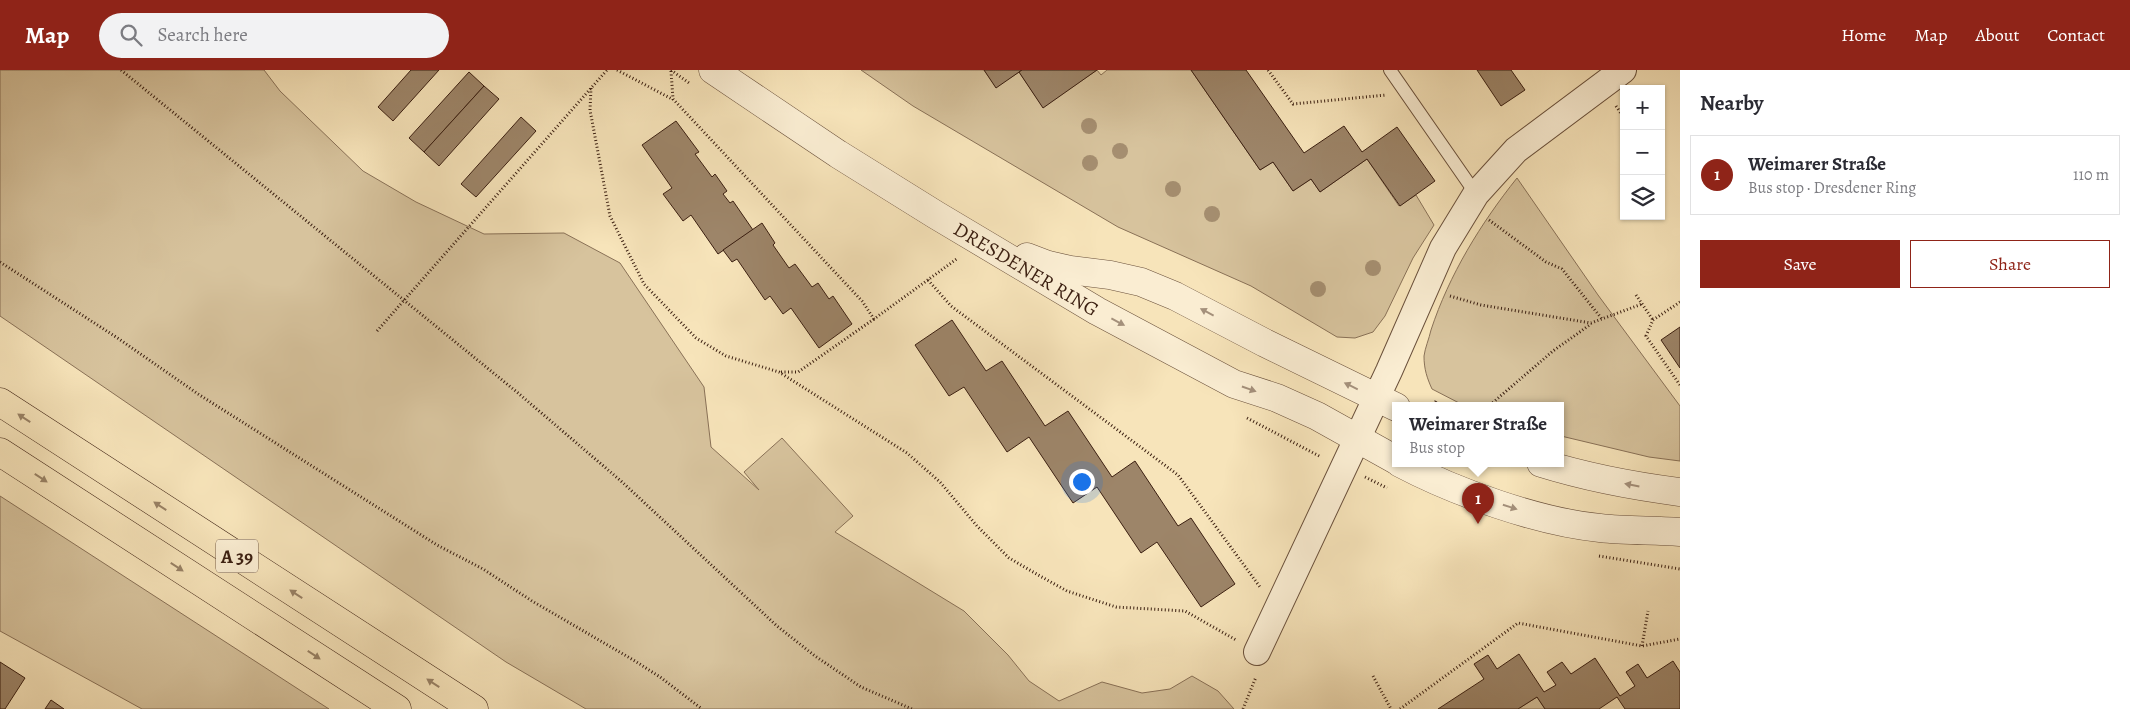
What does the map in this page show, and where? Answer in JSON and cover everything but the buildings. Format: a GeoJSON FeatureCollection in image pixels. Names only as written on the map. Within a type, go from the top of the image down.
{"type":"FeatureCollection","features":[{"type":"Feature","properties":{"kind":"highway","name":"A 39"},"geometry":{"type":"LineString","coordinates":[[0,402],[474,709]]}},
{"type":"Feature","properties":{"kind":"highway","name":"A 39"},"geometry":{"type":"LineString","coordinates":[[0,452],[397,709]]}},
{"type":"Feature","properties":{"kind":"street","name":"DRESDENER RING"},"geometry":{"type":"LineString","coordinates":[[713,70],[855,164],[1097,311],[1234,384],[1293,405],[1317,416],[1392,458]]}},
{"type":"Feature","properties":{"kind":"street","name":"DRESDENER RING"},"geometry":{"type":"LineString","coordinates":[[736,70],[812,123],[1026,257],[1070,270],[1110,275],[1141,282],[1175,296],[1386,403]]}},
{"type":"Feature","properties":{"kind":"street"},"geometry":{"type":"LineString","coordinates":[[1256,652],[1356,439],[1386,403],[1443,248],[1480,205],[1516,150],[1623,70]]}},
{"type":"Feature","properties":{"kind":"street"},"geometry":{"type":"LineString","coordinates":[[1410,467],[1491,501],[1542,517],[1599,528],[1680,532]]}},
{"type":"Feature","properties":{"kind":"street"},"geometry":{"type":"LineString","coordinates":[[1556,467],[1599,478],[1680,492]]}},
{"type":"Feature","properties":{"kind":"lane"},"geometry":{"type":"LineString","coordinates":[[1390,70],[1480,205]]}},
{"type":"Feature","properties":{"kind":"path"},"geometry":{"type":"LineString","coordinates":[[121,70],[518,392],[621,480],[785,632],[814,656],[861,687],[912,709]]}},
{"type":"Feature","properties":{"kind":"path"},"geometry":{"type":"LineString","coordinates":[[377,331],[607,70]]}},
{"type":"Feature","properties":{"kind":"path"},"geometry":{"type":"LineString","coordinates":[[618,70],[673,99],[862,301],[874,319]]}},
{"type":"Feature","properties":{"kind":"path"},"geometry":{"type":"LineString","coordinates":[[670,70],[673,99]]}},
{"type":"Feature","properties":{"kind":"path"},"geometry":{"type":"LineString","coordinates":[[1268,70],[1293,104],[1406,94]]}},
{"type":"Feature","properties":{"kind":"path"},"geometry":{"type":"LineString","coordinates":[[591,88],[590,110],[610,216],[644,284],[696,338],[726,356],[779,372],[906,453],[940,482],[977,526],[1009,558],[1040,576],[1068,591],[1116,607],[1185,611],[1256,652],[1256,682],[1243,709]]}},
{"type":"Feature","properties":{"kind":"path"},"geometry":{"type":"LineString","coordinates":[[1615,106],[1620,113]]}},
{"type":"Feature","properties":{"kind":"path"},"geometry":{"type":"LineString","coordinates":[[1480,205],[1546,262],[1562,269],[1602,319]]}},
{"type":"Feature","properties":{"kind":"path"},"geometry":{"type":"LineString","coordinates":[[779,372],[798,372],[960,256]]}},
{"type":"Feature","properties":{"kind":"path"},"geometry":{"type":"LineString","coordinates":[[0,262],[116,337],[198,394],[413,530],[475,564],[532,601],[635,661],[660,677],[702,709]]}},
{"type":"Feature","properties":{"kind":"path"},"geometry":{"type":"LineString","coordinates":[[928,280],[950,306],[1178,475],[1277,610]]}},
{"type":"Feature","properties":{"kind":"path"},"geometry":{"type":"LineString","coordinates":[[1442,294],[1481,305],[1591,323]]}},
{"type":"Feature","properties":{"kind":"path"},"geometry":{"type":"LineString","coordinates":[[1636,295],[1653,320]]}},
{"type":"Feature","properties":{"kind":"path"},"geometry":{"type":"LineString","coordinates":[[1680,302],[1653,320],[1646,336],[1680,385]]}},
{"type":"Feature","properties":{"kind":"path"},"geometry":{"type":"LineString","coordinates":[[1494,402],[1553,351],[1591,323],[1642,304]]}},
{"type":"Feature","properties":{"kind":"path"},"geometry":{"type":"LineString","coordinates":[[1642,646],[1648,611]]}},
{"type":"Feature","properties":{"kind":"path"},"geometry":{"type":"LineString","coordinates":[[1400,709],[1518,623],[1642,646],[1680,640]]}},
{"type":"Feature","properties":{"kind":"path"},"geometry":{"type":"LineString","coordinates":[[1373,676],[1391,709]]}},
{"type":"Feature","properties":{"kind":"shaded area"},"geometry":{"type":"Polygon","coordinates":[[[0,70],[264,70],[280,91],[363,171],[416,202],[484,234],[564,233],[620,263],[704,387],[711,447],[759,490],[744,472],[782,438],[853,516],[835,532],[964,611],[1008,655],[1029,681],[1059,701],[1102,682],[1142,693],[1170,689],[1192,676],[1218,691],[1234,709],[586,709],[506,662],[0,316],[0,70]]]}},
{"type":"Feature","properties":{"kind":"shaded area"},"geometry":{"type":"Polygon","coordinates":[[[861,70],[984,70],[996,87],[1019,72],[1043,107],[1097,70],[1101,75],[1107,70],[1191,70],[1260,170],[1273,162],[1293,191],[1311,179],[1320,192],[1367,159],[1399,206],[1416,195],[1434,225],[1413,258],[1385,316],[1373,332],[1355,338],[1337,337],[1251,286],[1118,227],[913,106],[861,70]]]}},
{"type":"Feature","properties":{"kind":"shaded area"},"geometry":{"type":"Polygon","coordinates":[[[1517,178],[1598,295],[1680,406],[1680,461],[1649,457],[1564,437],[1564,402],[1457,402],[1432,389],[1426,373],[1424,356],[1438,310],[1467,250],[1517,178]]]}},
{"type":"Feature","properties":{"kind":"shaded area"},"geometry":{"type":"Polygon","coordinates":[[[0,496],[329,709],[142,709],[0,631],[0,496]]]}},
{"type":"Feature","properties":{"kind":"shaded area"},"geometry":{"type":"Polygon","coordinates":[[[1537,697],[1545,709],[1518,709],[1537,697]]]}},
{"type":"Feature","properties":{"kind":"place","name":"Weimarer Straße"},"geometry":{"type":"Point","coordinates":[1478,524]}}]}
